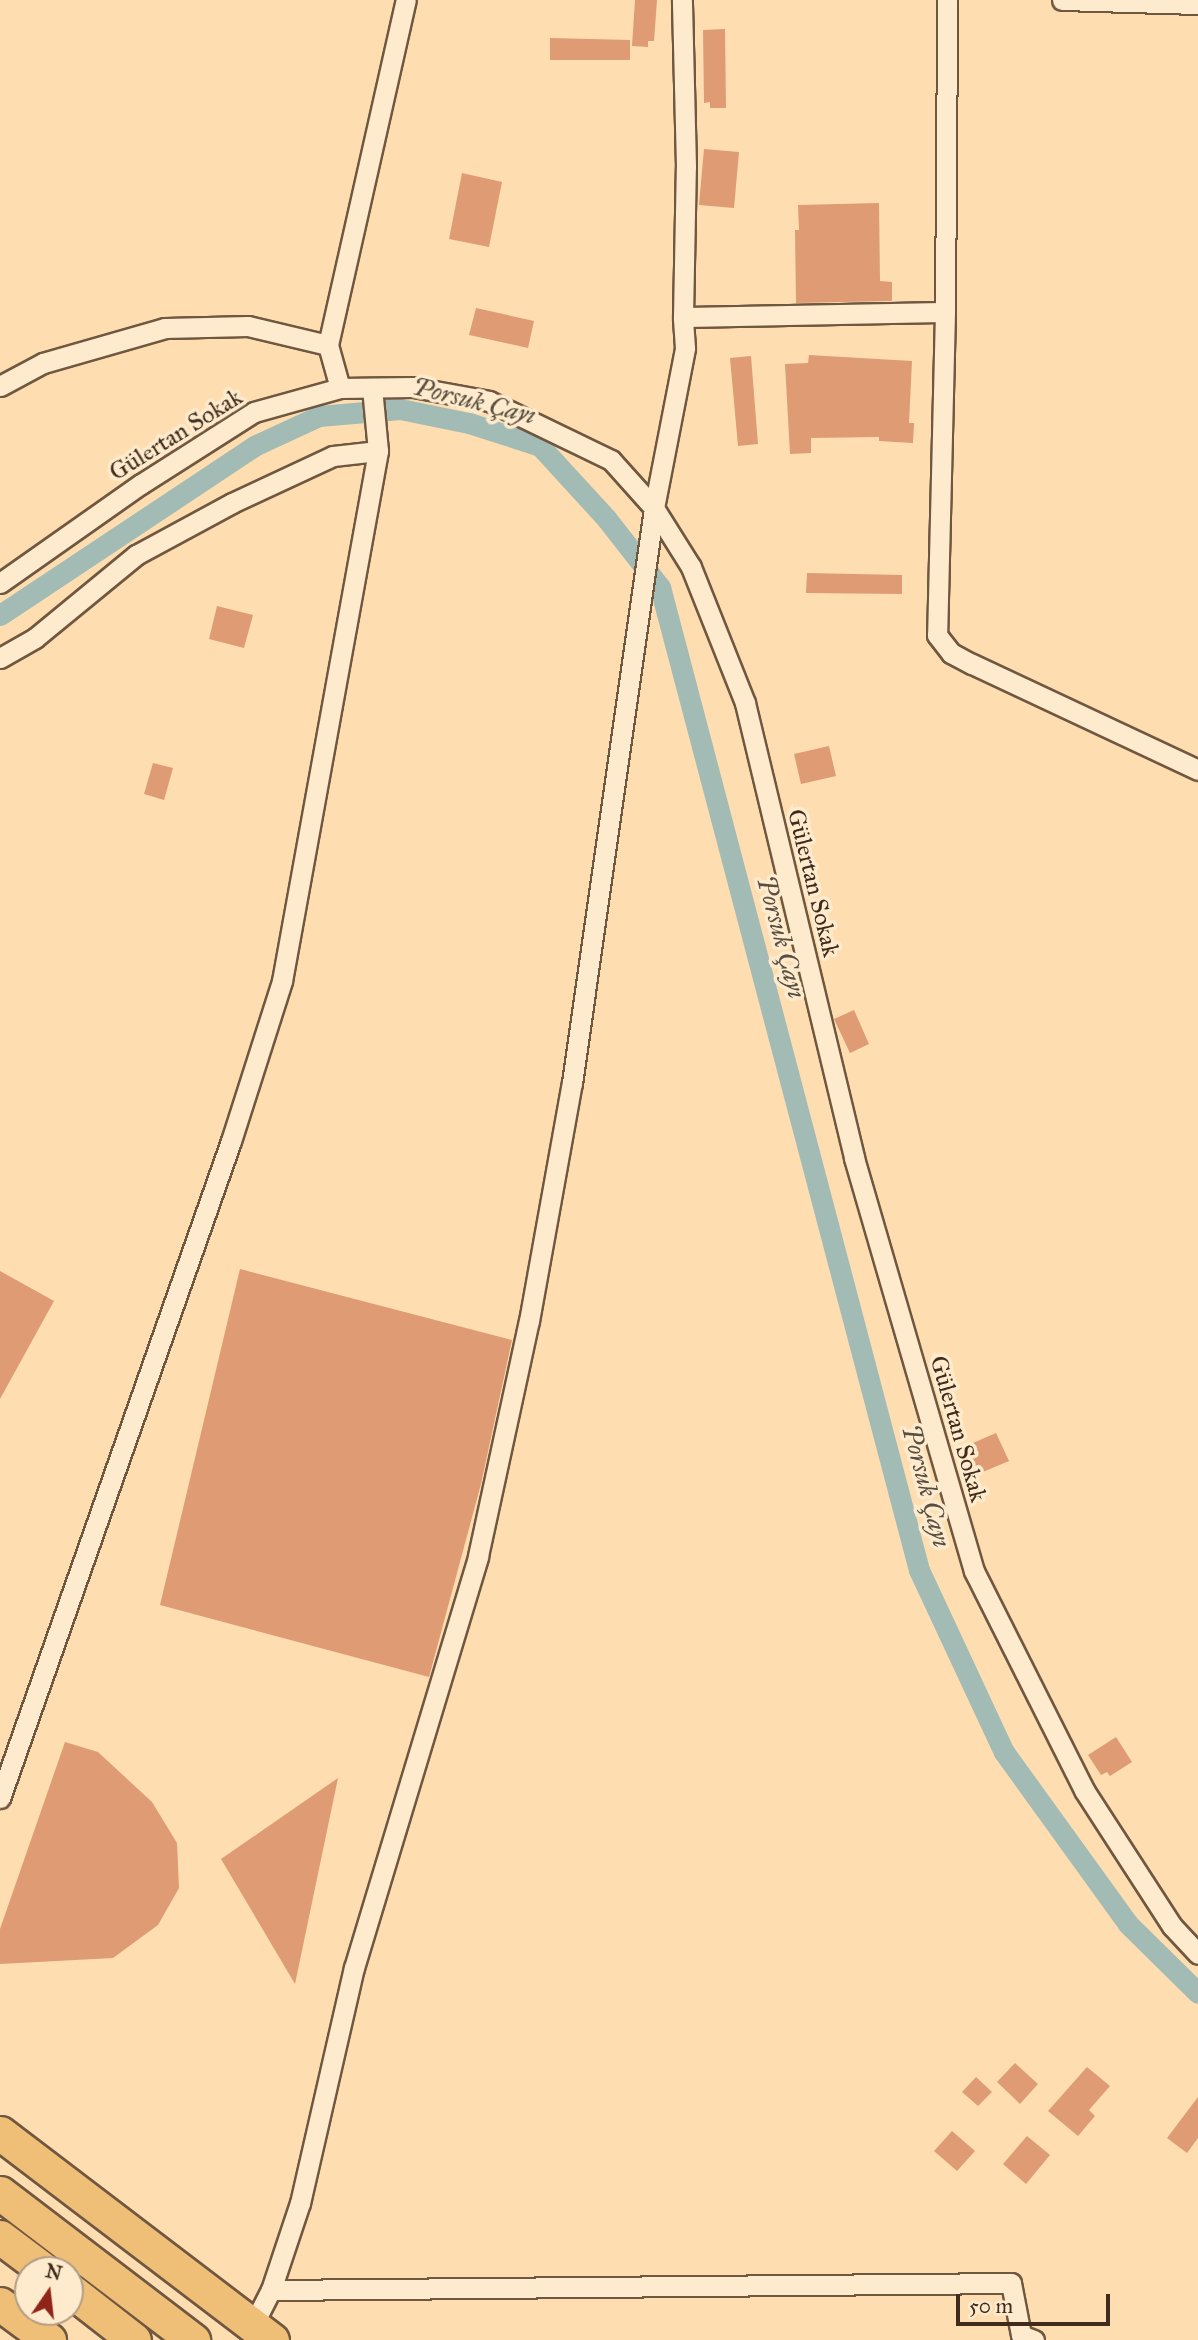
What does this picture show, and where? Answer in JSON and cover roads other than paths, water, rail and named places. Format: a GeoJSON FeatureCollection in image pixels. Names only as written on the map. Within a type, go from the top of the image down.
{"type":"FeatureCollection","features":[{"type":"Feature","properties":{"kind":"highway"},"geometry":{"type":"LineString","coordinates":[[0,2133],[263,2332]]}},
{"type":"Feature","properties":{"kind":"highway"},"geometry":{"type":"LineString","coordinates":[[0,2193],[193,2340]]}},
{"type":"Feature","properties":{"kind":"highway"},"geometry":{"type":"LineString","coordinates":[[0,2236],[26,2256]]}},
{"type":"Feature","properties":{"kind":"highway"},"geometry":{"type":"LineString","coordinates":[[84,2301],[134,2340]]}},
{"type":"Feature","properties":{"kind":"highway"},"geometry":{"type":"LineString","coordinates":[[0,2304],[50,2340]]}},
{"type":"Feature","properties":{"kind":"street"},"geometry":{"type":"LineString","coordinates":[[340,388],[328,345],[406,0]]}},
{"type":"Feature","properties":{"kind":"street"},"geometry":{"type":"LineString","coordinates":[[263,2332],[271,2290],[300,2203],[354,1968],[478,1556],[529,1321],[572,1083],[654,508],[685,348],[683,317],[686,167],[682,0]]}},
{"type":"Feature","properties":{"kind":"street"},"geometry":{"type":"LineString","coordinates":[[947,0],[945,312],[937,635],[951,653],[972,664],[1198,770]]}},
{"type":"Feature","properties":{"kind":"street"},"geometry":{"type":"LineString","coordinates":[[1062,0],[1198,4]]}},
{"type":"Feature","properties":{"kind":"street"},"geometry":{"type":"LineString","coordinates":[[683,317],[945,312]]}},
{"type":"Feature","properties":{"kind":"street"},"geometry":{"type":"LineString","coordinates":[[0,386],[43,363],[165,328],[248,326],[328,345]]}},
{"type":"Feature","properties":{"kind":"street","name":"Gülertan Sokak"},"geometry":{"type":"LineString","coordinates":[[0,583],[141,484],[254,412],[340,388],[372,391],[413,387],[489,401],[611,460],[654,508],[691,567],[745,703],[854,1158],[974,1571],[1084,1790],[1172,1926],[1198,1954]]}},
{"type":"Feature","properties":{"kind":"street"},"geometry":{"type":"LineString","coordinates":[[0,1798],[231,1141],[282,981],[378,451],[372,391]]}},
{"type":"Feature","properties":{"kind":"street"},"geometry":{"type":"LineString","coordinates":[[0,658],[35,638],[136,555],[232,503],[333,456],[378,451]]}},
{"type":"Feature","properties":{"kind":"street"},"geometry":{"type":"LineString","coordinates":[[271,2290],[1011,2283],[1026,2338]]}},
{"type":"Feature","properties":{"kind":"waterway","name":"Porsuk Çayı"},"geometry":{"type":"LineString","coordinates":[[0,615],[254,446],[319,416],[400,409],[469,423],[540,446],[606,518],[660,587],[919,1570],[1004,1752],[1128,1924],[1198,1993]]}}]}
